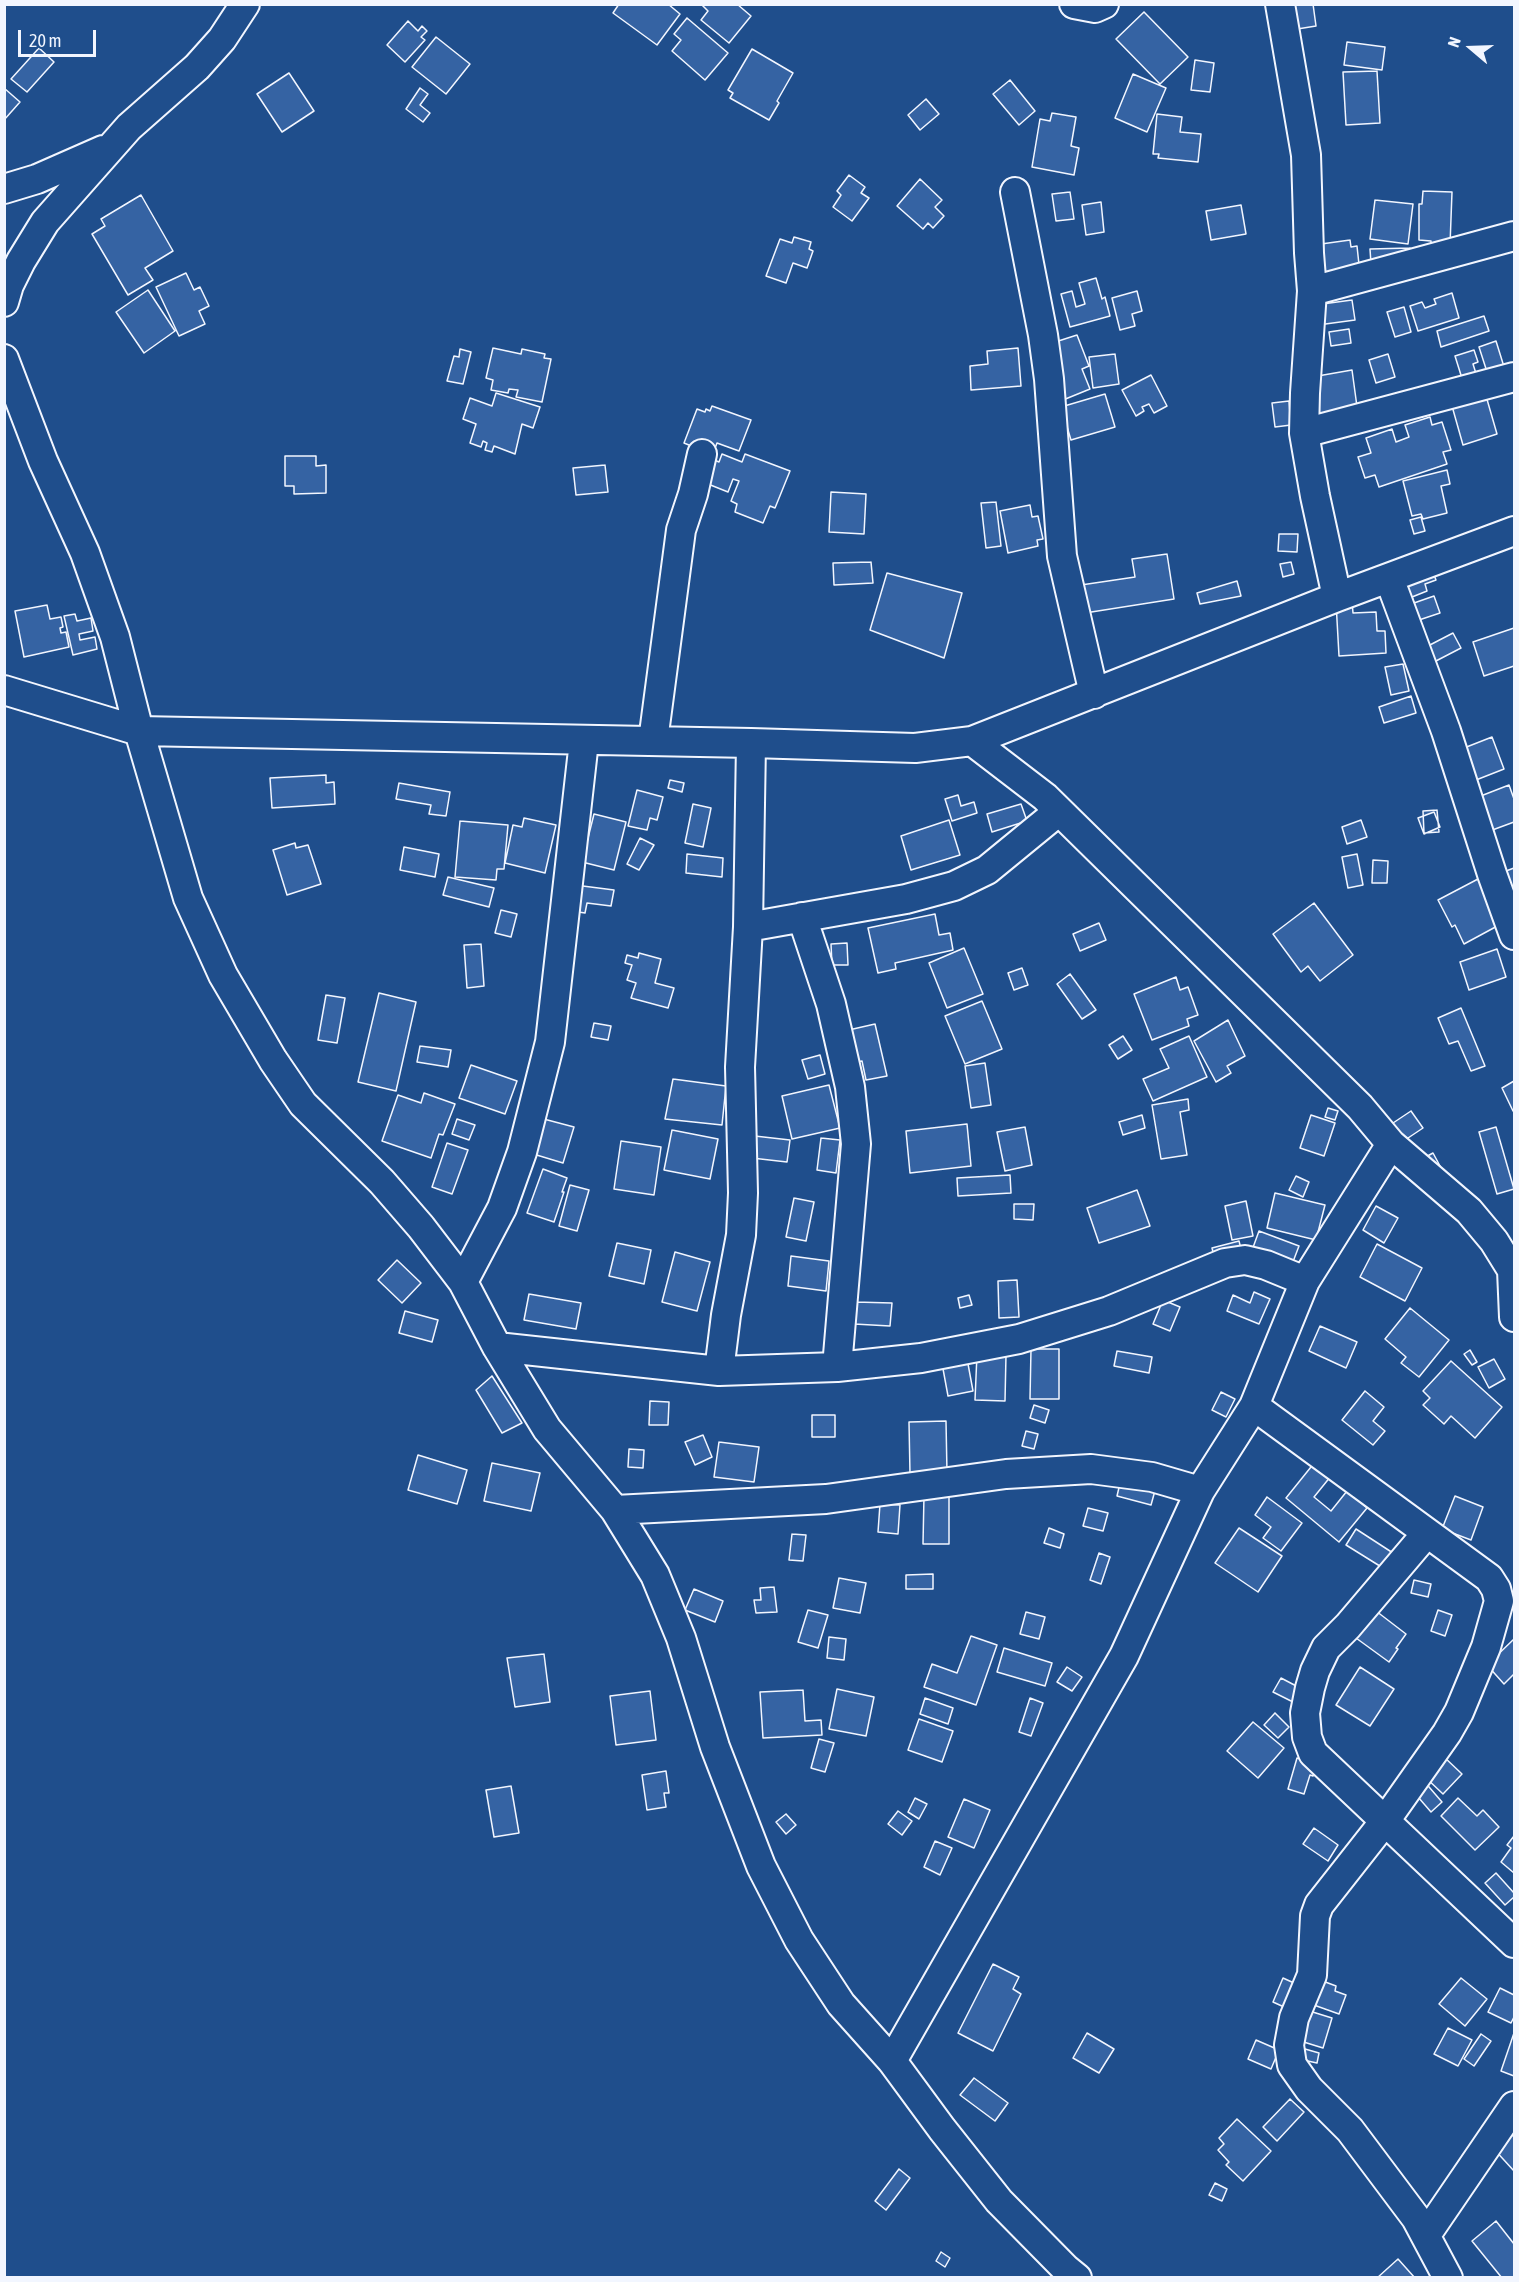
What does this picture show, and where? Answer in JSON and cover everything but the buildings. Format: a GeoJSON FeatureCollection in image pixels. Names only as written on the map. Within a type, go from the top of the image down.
{"type":"FeatureCollection","features":[{"type":"Feature","properties":{"kind":"street"},"geometry":{"type":"LineString","coordinates":[[4,302],[9,285],[21,261],[45,222],[108,148],[197,67],[222,39],[245,4]]}},
{"type":"Feature","properties":{"kind":"street"},"geometry":{"type":"LineString","coordinates":[[1074,4],[1095,8],[1104,4]]}},
{"type":"Feature","properties":{"kind":"street"},"geometry":{"type":"LineString","coordinates":[[1280,4],[1306,155],[1312,291],[1304,433],[1337,597]]}},
{"type":"Feature","properties":{"kind":"street"},"geometry":{"type":"LineString","coordinates":[[4,189],[37,179],[108,148]]}},
{"type":"Feature","properties":{"kind":"street"},"geometry":{"type":"LineString","coordinates":[[1016,192],[1049,379],[1062,556],[1094,694]]}},
{"type":"Feature","properties":{"kind":"street"},"geometry":{"type":"LineString","coordinates":[[1312,291],[1515,236]]}},
{"type":"Feature","properties":{"kind":"street"},"geometry":{"type":"LineString","coordinates":[[4,359],[43,461],[85,552],[115,637],[139,731],[188,898],[223,975],[273,1060],[303,1104],[382,1182],[421,1227],[463,1282],[497,1347],[547,1429],[615,1510],[655,1575],[681,1638],[715,1747],[761,1866],[799,1940],[841,2004],[892,2061],[942,2130],[999,2201],[1070,2275]]}},
{"type":"Feature","properties":{"kind":"street"},"geometry":{"type":"LineString","coordinates":[[1304,433],[1515,377]]}},
{"type":"Feature","properties":{"kind":"street"},"geometry":{"type":"LineString","coordinates":[[653,741],[681,530],[693,494],[702,454]]}},
{"type":"Feature","properties":{"kind":"street"},"geometry":{"type":"LineString","coordinates":[[4,690],[139,731],[915,748],[972,741],[1337,597],[1514,531]]}},
{"type":"Feature","properties":{"kind":"street"},"geometry":{"type":"LineString","coordinates":[[1389,578],[1446,731],[1492,874],[1515,935]]}},
{"type":"Feature","properties":{"kind":"street"},"geometry":{"type":"LineString","coordinates":[[463,1282],[502,1208],[522,1152],[548,1052],[584,741]]}},
{"type":"Feature","properties":{"kind":"street"},"geometry":{"type":"LineString","coordinates":[[972,741],[1045,797],[1360,1107],[1391,1144],[1469,1211],[1513,1263],[1515,1317]]}},
{"type":"Feature","properties":{"kind":"street"},"geometry":{"type":"LineString","coordinates":[[719,1371],[726,1315],[741,1235],[743,1192],[740,1067],[748,927],[751,743]]}},
{"type":"Feature","properties":{"kind":"street"},"geometry":{"type":"LineString","coordinates":[[748,927],[906,899],[954,886],[987,870],[1059,811]]}},
{"type":"Feature","properties":{"kind":"street"},"geometry":{"type":"LineString","coordinates":[[802,917],[831,1004],[850,1087],[856,1144],[837,1367]]}},
{"type":"Feature","properties":{"kind":"street"},"geometry":{"type":"LineString","coordinates":[[892,2061],[1124,1656],[1200,1491],[1254,1406],[1305,1281],[1391,1144]]}},
{"type":"Feature","properties":{"kind":"street"},"geometry":{"type":"LineString","coordinates":[[497,1347],[719,1371],[837,1367],[921,1358],[1019,1339],[1109,1311],[1225,1263],[1245,1260],[1266,1265],[1305,1281]]}},
{"type":"Feature","properties":{"kind":"street"},"geometry":{"type":"LineString","coordinates":[[1254,1406],[1489,1578],[1496,1589],[1505,1622],[1486,1647],[1455,1719],[1385,1821],[1319,1905],[1315,1916],[1312,1975],[1294,2018],[1289,2045],[1292,2065],[1309,2089],[1350,2130],[1416,2218],[1448,2277]]}},
{"type":"Feature","properties":{"kind":"street"},"geometry":{"type":"LineString","coordinates":[[615,1510],[826,1499],[1006,1474],[1091,1469],[1152,1477],[1200,1491]]}},
{"type":"Feature","properties":{"kind":"street"},"geometry":{"type":"LineString","coordinates":[[1426,1534],[1348,1626],[1326,1648],[1315,1671],[1305,1713],[1307,1737],[1313,1753],[1515,1943]]}},
{"type":"Feature","properties":{"kind":"street"},"geometry":{"type":"LineString","coordinates":[[1426,2235],[1515,2106]]}}]}
